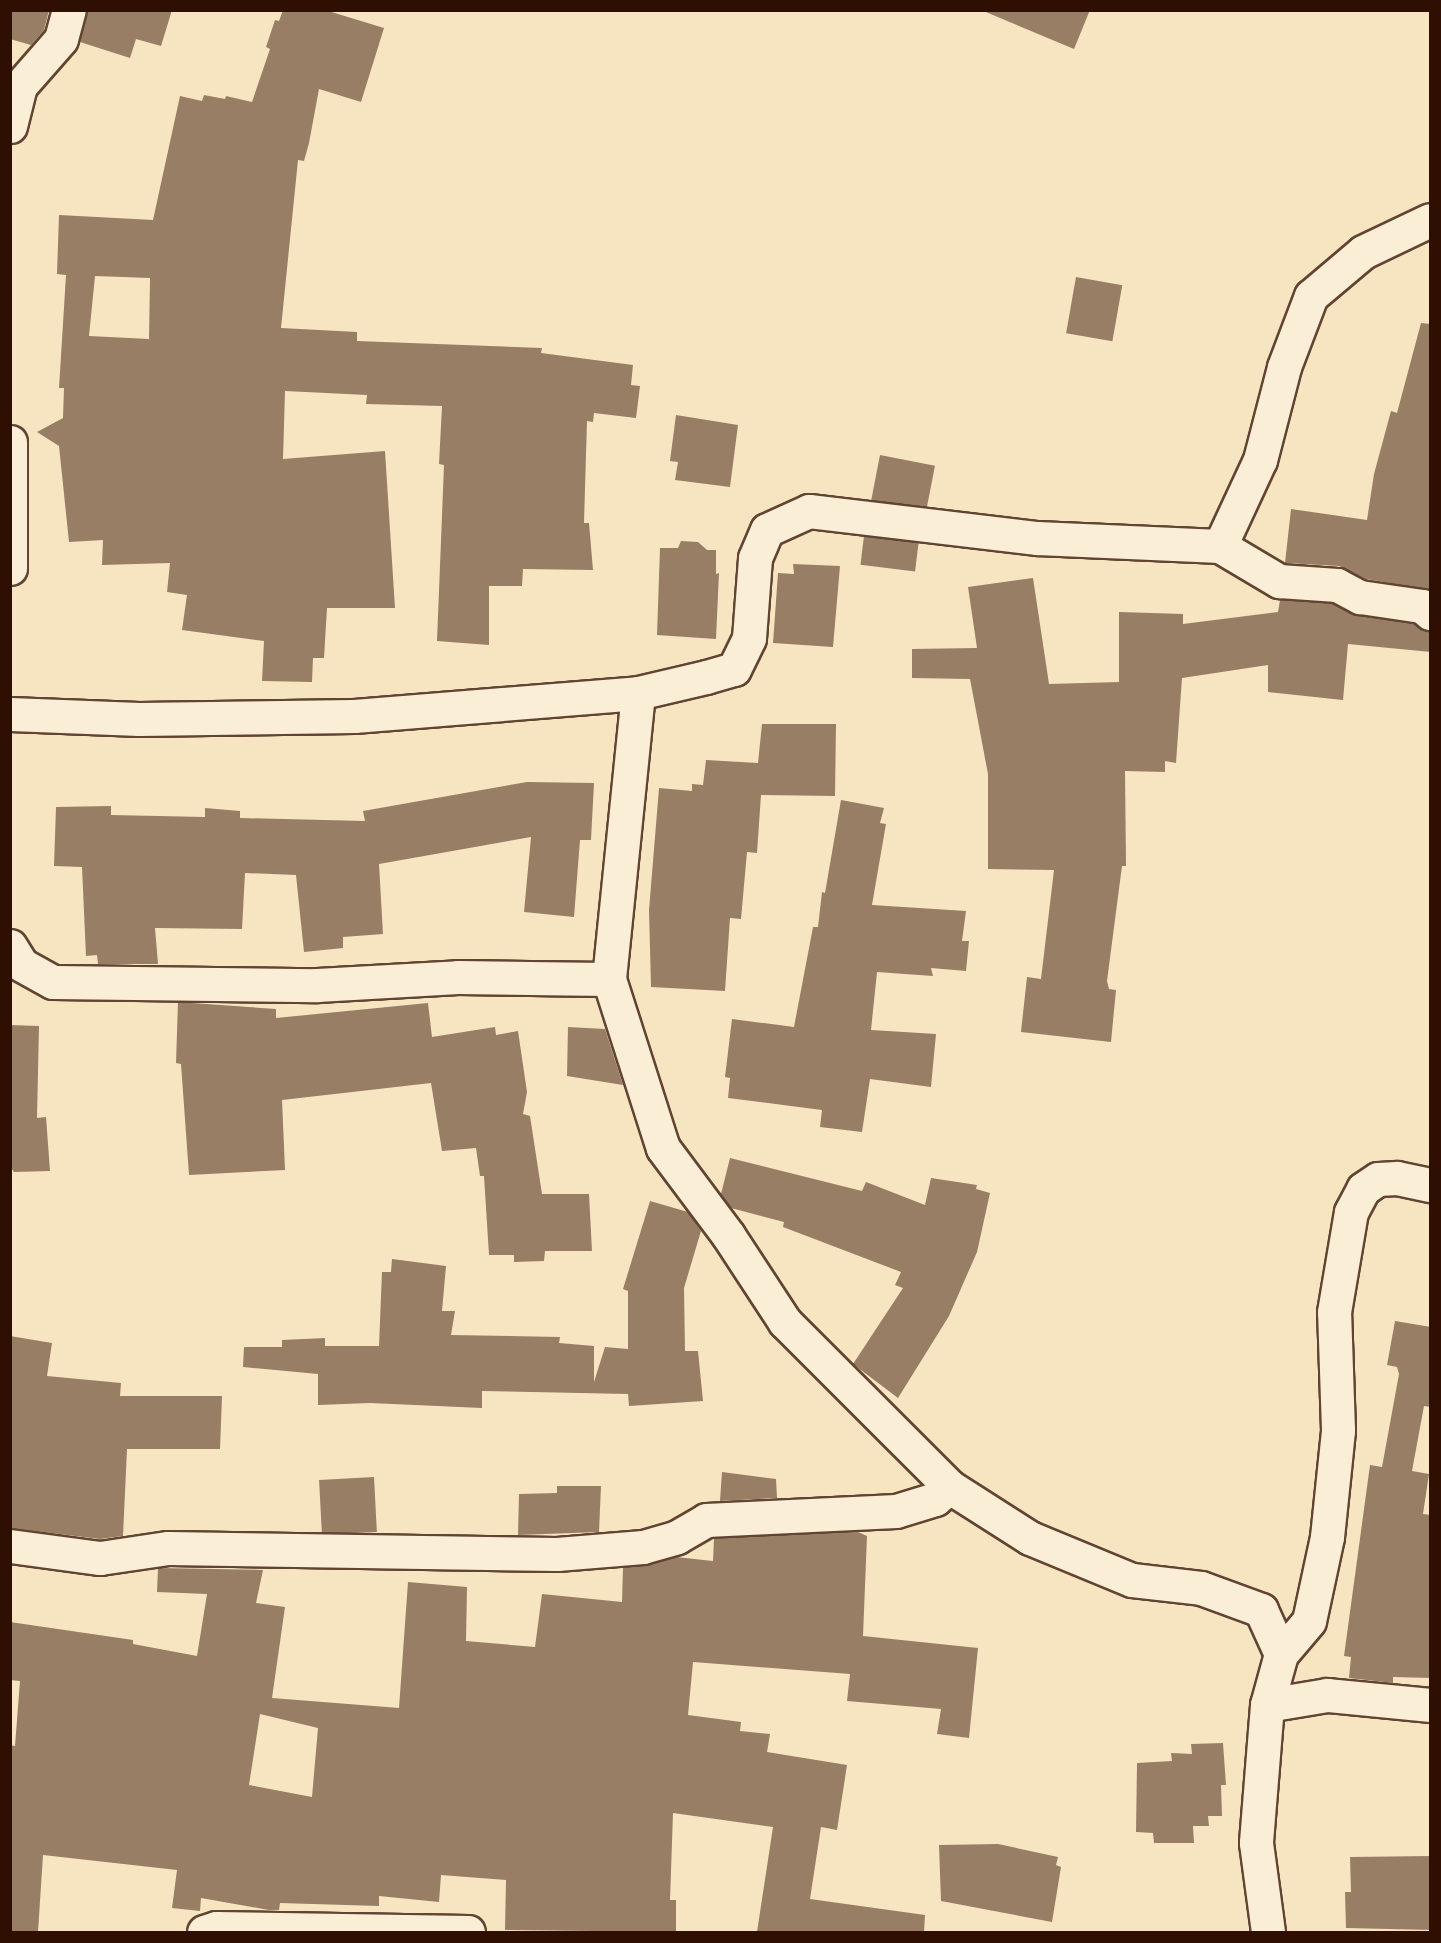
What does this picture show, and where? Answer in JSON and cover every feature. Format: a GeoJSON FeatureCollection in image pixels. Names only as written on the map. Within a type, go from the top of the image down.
{"type":"FeatureCollection","features":[{"type":"Feature","properties":{"kind":"street"},"geometry":{"type":"LineString","coordinates":[[10,126],[20,86],[61,39],[69,10]]}},
{"type":"Feature","properties":{"kind":"street"},"geometry":{"type":"LineString","coordinates":[[1220,546],[1260,460],[1284,367],[1311,296],[1363,252],[1431,220]]}},
{"type":"Feature","properties":{"kind":"street"},"geometry":{"type":"LineString","coordinates":[[10,442],[10,568]]}},
{"type":"Feature","properties":{"kind":"street"},"geometry":{"type":"LineString","coordinates":[[10,714],[139,719],[354,716],[638,693],[734,669],[749,638],[755,558],[767,530],[808,511],[1037,538],[1220,546],[1279,581],[1337,585],[1360,597],[1422,606],[1431,613]]}},
{"type":"Feature","properties":{"kind":"street"},"geometry":{"type":"LineString","coordinates":[[638,693],[609,979],[663,1148],[728,1234],[785,1322],[950,1487],[1030,1538],[1132,1580],[1201,1588],[1261,1610],[1281,1654]]}},
{"type":"Feature","properties":{"kind":"street"},"geometry":{"type":"LineString","coordinates":[[10,946],[22,965],[53,982],[317,985],[458,977],[609,979]]}},
{"type":"Feature","properties":{"kind":"street"},"geometry":{"type":"LineString","coordinates":[[1268,1932],[1256,1843],[1267,1705],[1281,1654],[1309,1622],[1327,1537],[1338,1430],[1334,1312],[1351,1212],[1363,1189],[1378,1179],[1397,1178],[1431,1185]]}},
{"type":"Feature","properties":{"kind":"street"},"geometry":{"type":"LineString","coordinates":[[10,1546],[100,1558],[168,1548],[557,1554],[643,1547],[677,1538],[706,1520],[897,1511],[935,1499],[950,1487]]}},
{"type":"Feature","properties":{"kind":"street"},"geometry":{"type":"LineString","coordinates":[[1267,1705],[1327,1695],[1431,1705]]}},
{"type":"Feature","properties":{"kind":"street"},"geometry":{"type":"LineString","coordinates":[[204,1932],[216,1928],[468,1932]]}},
{"type":"Feature","properties":{"kind":"building"},"geometry":{"type":"Polygon","coordinates":[[[10,10],[49,10],[44,30],[31,45],[10,39],[10,10]]]}},
{"type":"Feature","properties":{"kind":"building"},"geometry":{"type":"Polygon","coordinates":[[[87,10],[172,10],[161,46],[136,39],[130,58],[80,42],[87,10]]]}},
{"type":"Feature","properties":{"kind":"building"},"geometry":{"type":"Polygon","coordinates":[[[283,10],[325,10],[384,28],[361,102],[319,89],[304,161],[298,160],[281,328],[357,332],[357,341],[542,348],[541,353],[633,365],[631,385],[640,386],[636,418],[594,413],[593,422],[587,421],[584,523],[589,523],[593,570],[523,569],[522,586],[489,586],[489,645],[437,641],[444,465],[439,464],[442,406],[366,404],[367,395],[285,391],[283,459],[385,451],[395,608],[327,608],[324,658],[313,658],[312,682],[262,681],[264,641],[182,630],[187,595],[167,592],[170,563],[102,565],[103,540],[69,542],[59,446],[37,432],[63,418],[64,388],[59,388],[66,275],[57,274],[59,215],[153,220],[180,96],[202,101],[204,95],[225,99],[226,96],[252,102],[270,49],[266,47],[275,20],[279,21],[283,10]],[[95,276],[89,336],[149,339],[150,278],[95,276]]]}},
{"type":"Feature","properties":{"kind":"building"},"geometry":{"type":"Polygon","coordinates":[[[981,10],[1090,10],[1074,49],[981,10]]]}},
{"type":"Feature","properties":{"kind":"building"},"geometry":{"type":"Polygon","coordinates":[[[1076,277],[1122,285],[1112,341],[1066,333],[1076,277]]]}},
{"type":"Feature","properties":{"kind":"building"},"geometry":{"type":"Polygon","coordinates":[[[1421,323],[1431,324],[1431,590],[1366,579],[1339,566],[1285,563],[1291,509],[1367,520],[1374,474],[1391,411],[1397,413],[1421,323]]]}},
{"type":"Feature","properties":{"kind":"building"},"geometry":{"type":"Polygon","coordinates":[[[676,415],[738,425],[730,487],[675,480],[678,462],[670,461],[676,415]]]}},
{"type":"Feature","properties":{"kind":"building"},"geometry":{"type":"Polygon","coordinates":[[[880,455],[935,466],[926,511],[871,500],[880,455]]]}},
{"type":"Feature","properties":{"kind":"building"},"geometry":{"type":"Polygon","coordinates":[[[864,536],[919,543],[915,571],[860,565],[864,536]]]}},
{"type":"Feature","properties":{"kind":"building"},"geometry":{"type":"Polygon","coordinates":[[[681,541],[698,542],[707,550],[716,550],[716,574],[719,573],[716,639],[657,635],[660,548],[678,548],[681,541]]]}},
{"type":"Feature","properties":{"kind":"building"},"geometry":{"type":"Polygon","coordinates":[[[793,564],[840,566],[833,647],[773,643],[778,573],[794,574],[793,564]]]}},
{"type":"Feature","properties":{"kind":"building"},"geometry":{"type":"Polygon","coordinates":[[[1033,578],[1049,684],[1119,682],[1119,612],[1183,614],[1183,624],[1278,612],[1280,600],[1332,603],[1357,615],[1414,624],[1431,631],[1431,652],[1348,644],[1343,700],[1268,692],[1268,665],[1182,678],[1176,763],[1165,761],[1165,772],[1125,771],[1126,866],[1122,866],[1107,981],[1109,989],[1116,990],[1111,1042],[1021,1032],[1027,977],[1041,979],[1054,870],[988,869],[988,774],[970,679],[912,678],[912,649],[977,648],[968,587],[1033,578]]]}},
{"type":"Feature","properties":{"kind":"building"},"geometry":{"type":"Polygon","coordinates":[[[762,724],[836,724],[835,796],[761,795],[757,853],[747,852],[741,919],[730,918],[725,991],[651,987],[649,910],[659,788],[692,791],[692,784],[703,785],[706,760],[758,763],[762,724]]]}},
{"type":"Feature","properties":{"kind":"building"},"geometry":{"type":"Polygon","coordinates":[[[527,782],[594,783],[591,840],[580,840],[574,917],[524,912],[531,837],[379,864],[383,934],[343,937],[343,948],[304,952],[296,875],[245,873],[242,929],[155,928],[158,964],[98,964],[97,955],[86,956],[82,867],[54,866],[56,807],[111,806],[111,815],[205,817],[205,808],[240,811],[240,818],[365,821],[363,811],[527,782]]]}},
{"type":"Feature","properties":{"kind":"building"},"geometry":{"type":"Polygon","coordinates":[[[841,800],[884,808],[880,823],[886,824],[872,905],[966,911],[962,941],[969,941],[966,971],[931,968],[933,976],[877,972],[871,1030],[936,1034],[931,1087],[870,1079],[862,1132],[820,1127],[822,1110],[728,1098],[730,1078],[725,1077],[732,1019],[794,1027],[813,927],[818,927],[822,892],[825,893],[841,800]]]}},
{"type":"Feature","properties":{"kind":"building"},"geometry":{"type":"Polygon","coordinates":[[[178,1002],[276,1009],[276,1018],[428,1003],[432,1037],[495,1027],[496,1035],[518,1031],[527,1092],[523,1114],[530,1116],[542,1194],[589,1194],[592,1251],[545,1251],[544,1261],[514,1262],[514,1255],[489,1255],[484,1176],[480,1176],[476,1148],[442,1151],[431,1083],[282,1100],[285,1170],[189,1175],[181,1064],[176,1063],[178,1002]]]}},
{"type":"Feature","properties":{"kind":"building"},"geometry":{"type":"Polygon","coordinates":[[[10,1025],[39,1026],[37,1118],[46,1117],[50,1171],[14,1172],[10,1166],[10,1025]]]}},
{"type":"Feature","properties":{"kind":"building"},"geometry":{"type":"Polygon","coordinates":[[[568,1027],[605,1029],[623,1085],[567,1076],[568,1027]]]}},
{"type":"Feature","properties":{"kind":"building"},"geometry":{"type":"Polygon","coordinates":[[[730,1158],[862,1191],[866,1182],[925,1205],[931,1178],[977,1185],[976,1189],[990,1193],[977,1252],[949,1316],[898,1398],[853,1364],[903,1288],[895,1285],[901,1272],[783,1227],[784,1222],[731,1208],[721,1194],[730,1158]]]}},
{"type":"Feature","properties":{"kind":"building"},"geometry":{"type":"Polygon","coordinates":[[[650,1201],[688,1212],[701,1231],[684,1288],[685,1351],[698,1351],[703,1401],[629,1406],[628,1394],[482,1391],[482,1408],[370,1403],[318,1405],[318,1374],[243,1367],[244,1347],[282,1347],[282,1340],[325,1338],[325,1346],[379,1346],[382,1272],[391,1272],[392,1259],[446,1266],[442,1311],[455,1311],[451,1335],[560,1337],[559,1343],[594,1346],[594,1382],[605,1347],[628,1349],[628,1291],[623,1289],[650,1201]]]}},
{"type":"Feature","properties":{"kind":"building"},"geometry":{"type":"Polygon","coordinates":[[[1395,1321],[1431,1327],[1431,1407],[1424,1406],[1412,1471],[1429,1474],[1423,1514],[1431,1515],[1431,1678],[1393,1677],[1393,1683],[1349,1678],[1351,1657],[1344,1656],[1370,1465],[1382,1467],[1399,1374],[1397,1367],[1387,1365],[1395,1321]]]}},
{"type":"Feature","properties":{"kind":"building"},"geometry":{"type":"Polygon","coordinates":[[[10,1336],[52,1343],[47,1376],[121,1383],[120,1396],[222,1396],[220,1449],[127,1449],[123,1536],[100,1539],[10,1528],[10,1336]]]}},
{"type":"Feature","properties":{"kind":"building"},"geometry":{"type":"Polygon","coordinates":[[[722,1472],[776,1479],[777,1498],[720,1501],[722,1472]]]}},
{"type":"Feature","properties":{"kind":"building"},"geometry":{"type":"Polygon","coordinates":[[[374,1477],[377,1532],[322,1535],[319,1480],[374,1477]]]}},
{"type":"Feature","properties":{"kind":"building"},"geometry":{"type":"Polygon","coordinates":[[[557,1486],[601,1486],[599,1532],[518,1535],[519,1494],[557,1493],[557,1486]]]}},
{"type":"Feature","properties":{"kind":"building"},"geometry":{"type":"Polygon","coordinates":[[[858,1532],[867,1536],[863,1636],[978,1648],[969,1738],[937,1734],[941,1709],[847,1701],[850,1674],[693,1662],[688,1715],[741,1722],[740,1731],[770,1734],[767,1752],[847,1765],[837,1830],[821,1827],[810,1899],[925,1915],[924,1932],[757,1932],[773,1827],[673,1813],[670,1900],[676,1900],[676,1932],[505,1930],[506,1880],[441,1875],[439,1902],[379,1896],[379,1906],[280,1903],[279,1910],[269,1910],[201,1898],[200,1911],[172,1908],[177,1870],[43,1855],[38,1932],[10,1932],[10,1745],[15,1746],[20,1681],[10,1680],[10,1622],[133,1640],[133,1644],[197,1656],[207,1594],[157,1592],[158,1568],[263,1570],[256,1603],[285,1607],[272,1698],[399,1708],[408,1582],[467,1587],[466,1641],[535,1647],[542,1594],[622,1602],[623,1567],[676,1557],[713,1561],[714,1538],[858,1532]],[[260,1714],[249,1785],[312,1797],[318,1728],[260,1714]]]}},
{"type":"Feature","properties":{"kind":"building"},"geometry":{"type":"Polygon","coordinates":[[[1223,1743],[1226,1785],[1221,1785],[1222,1816],[1208,1816],[1209,1826],[1193,1826],[1194,1843],[1154,1843],[1153,1833],[1136,1832],[1137,1763],[1172,1761],[1171,1753],[1192,1754],[1191,1744],[1223,1743]]]}},
{"type":"Feature","properties":{"kind":"building"},"geometry":{"type":"Polygon","coordinates":[[[998,1844],[1058,1857],[1056,1865],[1061,1867],[1052,1922],[941,1901],[939,1845],[998,1844]]]}},
{"type":"Feature","properties":{"kind":"building"},"geometry":{"type":"Polygon","coordinates":[[[1431,1856],[1431,1930],[1346,1928],[1345,1892],[1351,1892],[1350,1857],[1431,1856]]]}}]}
